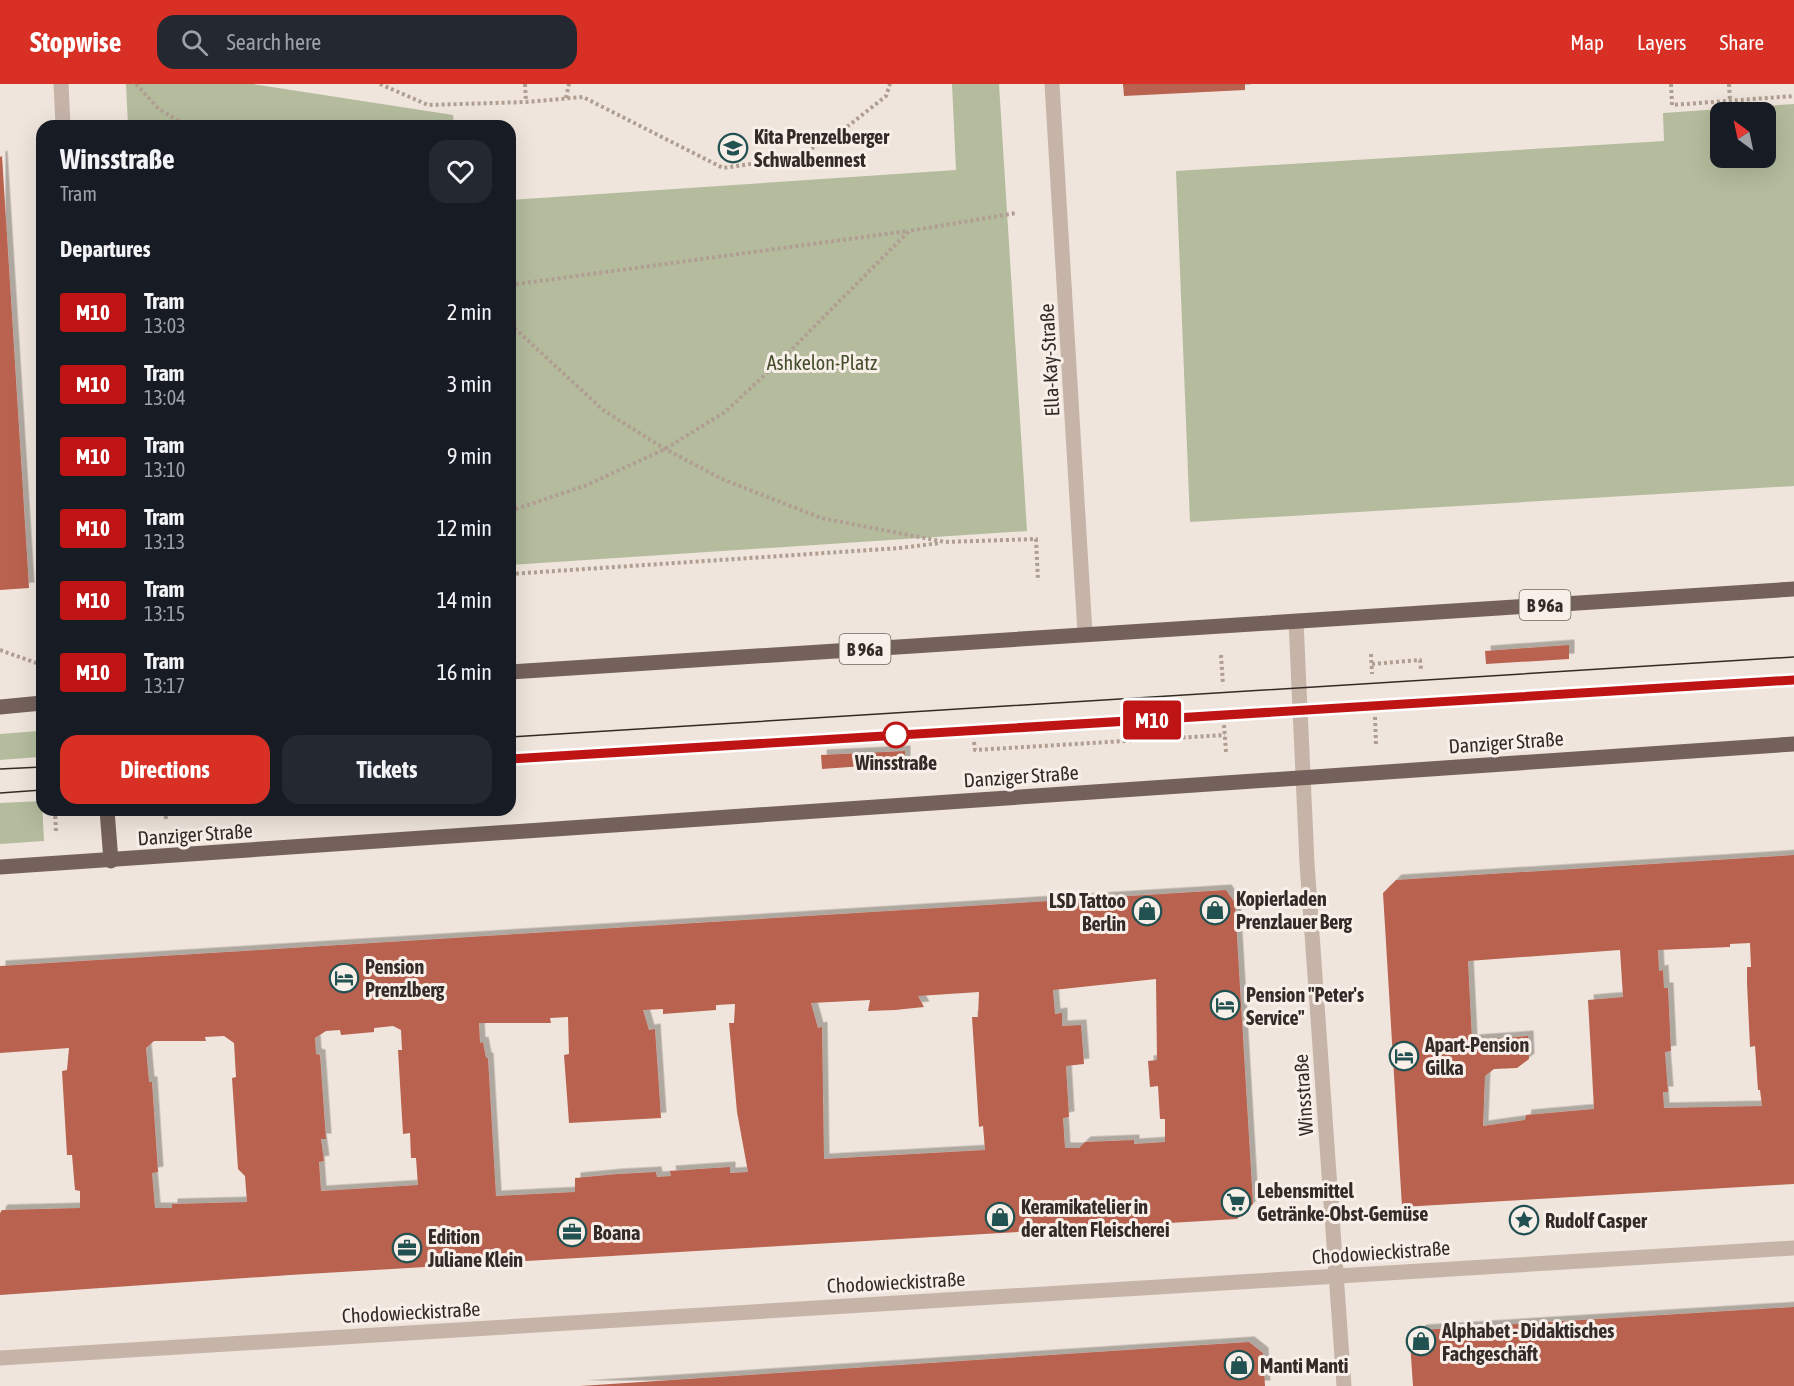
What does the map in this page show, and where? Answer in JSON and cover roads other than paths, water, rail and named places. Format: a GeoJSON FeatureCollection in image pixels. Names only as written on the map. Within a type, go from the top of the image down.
{"type":"FeatureCollection","features":[{"type":"Feature","properties":{"kind":"main road","name":"B 96a"},"geometry":{"type":"LineString","coordinates":[[516,672],[1085,633],[1794,589]]}},
{"type":"Feature","properties":{"kind":"main road"},"geometry":{"type":"LineString","coordinates":[[0,707],[36,704]]}},
{"type":"Feature","properties":{"kind":"main road","name":"Danziger Straße"},"geometry":{"type":"LineString","coordinates":[[0,867],[1794,744]]}},
{"type":"Feature","properties":{"kind":"main road"},"geometry":{"type":"LineString","coordinates":[[107,816],[111,861]]}},
{"type":"Feature","properties":{"kind":"street"},"geometry":{"type":"LineString","coordinates":[[61,84],[63,120]]}},
{"type":"Feature","properties":{"kind":"street","name":"Ella-Kay-Straße"},"geometry":{"type":"LineString","coordinates":[[1052,84],[1085,633]]}},
{"type":"Feature","properties":{"kind":"street","name":"Winsstraße"},"geometry":{"type":"LineString","coordinates":[[1296,621],[1302,777],[1344,1386]]}},
{"type":"Feature","properties":{"kind":"street","name":"Chodowieckistraße"},"geometry":{"type":"LineString","coordinates":[[0,1358],[1794,1248]]}},
{"type":"Feature","properties":{"kind":"tram line"},"geometry":{"type":"LineString","coordinates":[[516,737],[1794,657]]}},
{"type":"Feature","properties":{"kind":"tram line"},"geometry":{"type":"LineString","coordinates":[[516,759],[1794,680]]}},
{"type":"Feature","properties":{"kind":"tram line","name":"M10"},"geometry":{"type":"LineString","coordinates":[[516,759],[1794,680]]}},
{"type":"Feature","properties":{"kind":"tram line"},"geometry":{"type":"LineString","coordinates":[[0,769],[36,767]]}},
{"type":"Feature","properties":{"kind":"tram line"},"geometry":{"type":"LineString","coordinates":[[0,793],[36,790]]}},
{"type":"Feature","properties":{"kind":"place","name":"Kita Prenzelberger Schwalbennest"},"geometry":{"type":"Point","coordinates":[733,148]}},
{"type":"Feature","properties":{"kind":"place","name":"Winsstraße"},"geometry":{"type":"Point","coordinates":[896,735]}},
{"type":"Feature","properties":{"kind":"place","name":"Kopierladen Prenzlauer Berg"},"geometry":{"type":"Point","coordinates":[1215,910]}},
{"type":"Feature","properties":{"kind":"place","name":"LSD Tattoo Berlin"},"geometry":{"type":"Point","coordinates":[1147,911]}},
{"type":"Feature","properties":{"kind":"place","name":"Pension Prenzlberg"},"geometry":{"type":"Point","coordinates":[344,978]}},
{"type":"Feature","properties":{"kind":"place","name":"Pension \"Peter's Service\""},"geometry":{"type":"Point","coordinates":[1225,1005]}},
{"type":"Feature","properties":{"kind":"place","name":"Apart-Pension Gilka"},"geometry":{"type":"Point","coordinates":[1404,1056]}},
{"type":"Feature","properties":{"kind":"place","name":"Lebensmittel Getränke-Obst-Gemüse"},"geometry":{"type":"Point","coordinates":[1236,1202]}},
{"type":"Feature","properties":{"kind":"place","name":"Keramikatelier in der alten Fleischerei"},"geometry":{"type":"Point","coordinates":[1000,1217]}},
{"type":"Feature","properties":{"kind":"place","name":"Rudolf Casper"},"geometry":{"type":"Point","coordinates":[1524,1220]}},
{"type":"Feature","properties":{"kind":"place","name":"Boana"},"geometry":{"type":"Point","coordinates":[572,1232]}},
{"type":"Feature","properties":{"kind":"place","name":"Edition Juliane Klein"},"geometry":{"type":"Point","coordinates":[407,1248]}},
{"type":"Feature","properties":{"kind":"place","name":"Alphabet - Didaktisches Fachgeschäft"},"geometry":{"type":"Point","coordinates":[1421,1341]}},
{"type":"Feature","properties":{"kind":"place","name":"Manti Manti"},"geometry":{"type":"Point","coordinates":[1239,1365]}},
{"type":"Feature","properties":{"kind":"park label","name":"Ashkelon-Platz"},"geometry":{"type":"Point","coordinates":[822,362]}}]}
